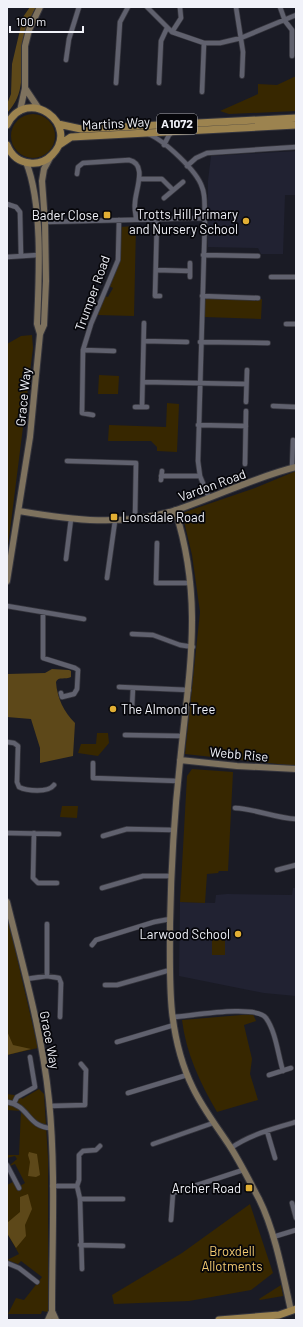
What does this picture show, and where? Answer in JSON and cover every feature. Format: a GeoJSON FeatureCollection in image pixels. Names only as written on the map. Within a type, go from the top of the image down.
{"type":"FeatureCollection","features":[{"type":"Feature","properties":{"kind":"main road"},"geometry":{"type":"LineString","coordinates":[[7,125],[14,115],[20,111],[39,108],[50,114],[58,124],[60,130],[59,145]]}},
{"type":"Feature","properties":{"kind":"main road","name":"Martins Way"},"geometry":{"type":"LineString","coordinates":[[58,124],[81,128],[296,118]]}},
{"type":"Feature","properties":{"kind":"main road","name":"Martins Way"},"geometry":{"type":"LineString","coordinates":[[51,156],[59,145],[71,137],[296,125]]}},
{"type":"Feature","properties":{"kind":"main road"},"geometry":{"type":"LineString","coordinates":[[8,148],[20,160],[26,162],[39,162],[51,156]]}},
{"type":"Feature","properties":{"kind":"main road"},"geometry":{"type":"LineString","coordinates":[[219,1320],[279,1315],[294,1310]]}},
{"type":"Feature","properties":{"kind":"street"},"geometry":{"type":"LineString","coordinates":[[20,111],[26,88],[25,46],[29,30],[40,7]]}},
{"type":"Feature","properties":{"kind":"street"},"geometry":{"type":"LineString","coordinates":[[66,60],[70,35],[79,7]]}},
{"type":"Feature","properties":{"kind":"street"},"geometry":{"type":"LineString","coordinates":[[116,83],[120,22],[128,7]]}},
{"type":"Feature","properties":{"kind":"street"},"geometry":{"type":"LineString","coordinates":[[147,7],[172,32],[204,43],[220,43],[242,38],[271,25],[285,21],[296,15]]}},
{"type":"Feature","properties":{"kind":"street"},"geometry":{"type":"LineString","coordinates":[[236,7],[242,38],[245,69],[242,76]]}},
{"type":"Feature","properties":{"kind":"street"},"geometry":{"type":"LineString","coordinates":[[280,7],[285,21],[292,30],[294,51],[292,56]]}},
{"type":"Feature","properties":{"kind":"street"},"geometry":{"type":"LineString","coordinates":[[172,32],[181,18],[180,8]]}},
{"type":"Feature","properties":{"kind":"street"},"geometry":{"type":"LineString","coordinates":[[159,83],[161,41],[167,28]]}},
{"type":"Feature","properties":{"kind":"street"},"geometry":{"type":"LineString","coordinates":[[202,92],[204,43]]}},
{"type":"Feature","properties":{"kind":"street"},"geometry":{"type":"LineString","coordinates":[[26,88],[39,108]]}},
{"type":"Feature","properties":{"kind":"street"},"geometry":{"type":"LineString","coordinates":[[164,145],[169,135],[174,132]]}},
{"type":"Feature","properties":{"kind":"street"},"geometry":{"type":"LineString","coordinates":[[144,133],[154,136],[187,166],[197,177],[203,188],[204,218],[198,461],[200,476],[209,498]]}},
{"type":"Feature","properties":{"kind":"street"},"geometry":{"type":"LineString","coordinates":[[187,166],[196,158],[207,153],[296,147]]}},
{"type":"Feature","properties":{"kind":"street","name":"Grace Way"},"geometry":{"type":"LineString","coordinates":[[7,581],[19,511],[35,394],[40,334],[44,325],[45,222],[42,175],[51,156]]}},
{"type":"Feature","properties":{"kind":"street"},"geometry":{"type":"LineString","coordinates":[[77,174],[78,167],[82,163],[129,160],[134,162],[137,166],[139,179],[135,203],[136,220]]}},
{"type":"Feature","properties":{"kind":"street","name":"Grace Way"},"geometry":{"type":"LineString","coordinates":[[26,162],[33,181],[38,255],[37,324],[40,334]]}},
{"type":"Feature","properties":{"kind":"street"},"geometry":{"type":"LineString","coordinates":[[139,179],[162,179],[174,190]]}},
{"type":"Feature","properties":{"kind":"street"},"geometry":{"type":"LineString","coordinates":[[164,198],[184,182]]}},
{"type":"Feature","properties":{"kind":"street"},"geometry":{"type":"LineString","coordinates":[[7,204],[16,207],[20,212],[21,256]]}},
{"type":"Feature","properties":{"kind":"street"},"geometry":{"type":"LineString","coordinates":[[45,222],[204,218]]}},
{"type":"Feature","properties":{"kind":"street"},"geometry":{"type":"LineString","coordinates":[[157,219],[155,296],[160,296]]}},
{"type":"Feature","properties":{"kind":"street","name":"Trumper Road"},"geometry":{"type":"LineString","coordinates":[[93,415],[82,413],[83,350],[118,260],[119,220]]}},
{"type":"Feature","properties":{"kind":"street"},"geometry":{"type":"LineString","coordinates":[[7,257],[38,255]]}},
{"type":"Feature","properties":{"kind":"street"},"geometry":{"type":"LineString","coordinates":[[203,255],[258,256]]}},
{"type":"Feature","properties":{"kind":"street"},"geometry":{"type":"LineString","coordinates":[[190,263],[190,277]]}},
{"type":"Feature","properties":{"kind":"street"},"geometry":{"type":"LineString","coordinates":[[156,270],[190,271]]}},
{"type":"Feature","properties":{"kind":"street"},"geometry":{"type":"LineString","coordinates":[[288,271],[288,277]]}},
{"type":"Feature","properties":{"kind":"street"},"geometry":{"type":"LineString","coordinates":[[271,276],[296,277]]}},
{"type":"Feature","properties":{"kind":"street"},"geometry":{"type":"LineString","coordinates":[[202,296],[258,298]]}},
{"type":"Feature","properties":{"kind":"street"},"geometry":{"type":"LineString","coordinates":[[142,407],[144,323]]}},
{"type":"Feature","properties":{"kind":"street"},"geometry":{"type":"LineString","coordinates":[[286,324],[296,324]]}},
{"type":"Feature","properties":{"kind":"street"},"geometry":{"type":"LineString","coordinates":[[200,342],[253,340],[268,343]]}},
{"type":"Feature","properties":{"kind":"street"},"geometry":{"type":"LineString","coordinates":[[144,341],[187,342]]}},
{"type":"Feature","properties":{"kind":"street","name":"Trumper Road"},"geometry":{"type":"LineString","coordinates":[[83,350],[114,351]]}},
{"type":"Feature","properties":{"kind":"street"},"geometry":{"type":"LineString","coordinates":[[246,402],[247,370]]}},
{"type":"Feature","properties":{"kind":"street"},"geometry":{"type":"LineString","coordinates":[[143,382],[246,384]]}},
{"type":"Feature","properties":{"kind":"street"},"geometry":{"type":"LineString","coordinates":[[273,406],[296,406]]}},
{"type":"Feature","properties":{"kind":"street"},"geometry":{"type":"LineString","coordinates":[[135,407],[148,407]]}},
{"type":"Feature","properties":{"kind":"street"},"geometry":{"type":"LineString","coordinates":[[245,464],[246,411]]}},
{"type":"Feature","properties":{"kind":"street"},"geometry":{"type":"LineString","coordinates":[[198,425],[246,426]]}},
{"type":"Feature","properties":{"kind":"street"},"geometry":{"type":"LineString","coordinates":[[293,440],[294,467]]}},
{"type":"Feature","properties":{"kind":"street"},"geometry":{"type":"LineString","coordinates":[[67,461],[136,463],[135,519]]}},
{"type":"Feature","properties":{"kind":"street","name":"Vardon Road"},"geometry":{"type":"LineString","coordinates":[[19,511],[71,519],[115,521],[135,519],[175,510],[294,467]]}},
{"type":"Feature","properties":{"kind":"street"},"geometry":{"type":"LineString","coordinates":[[161,475],[200,476]]}},
{"type":"Feature","properties":{"kind":"street"},"geometry":{"type":"LineString","coordinates":[[175,510],[186,554],[194,613],[193,647],[180,760],[171,876],[170,970],[174,1025],[177,1042],[187,1075],[213,1123],[231,1148],[260,1201],[273,1237],[294,1310]]}},
{"type":"Feature","properties":{"kind":"street"},"geometry":{"type":"LineString","coordinates":[[66,558],[71,519]]}},
{"type":"Feature","properties":{"kind":"street"},"geometry":{"type":"LineString","coordinates":[[107,578],[115,521]]}},
{"type":"Feature","properties":{"kind":"street"},"geometry":{"type":"LineString","coordinates":[[157,543],[156,583],[191,584]]}},
{"type":"Feature","properties":{"kind":"street"},"geometry":{"type":"LineString","coordinates":[[7,606],[84,619]]}},
{"type":"Feature","properties":{"kind":"street"},"geometry":{"type":"LineString","coordinates":[[43,612],[43,658],[78,670],[74,694],[62,698]]}},
{"type":"Feature","properties":{"kind":"street"},"geometry":{"type":"LineString","coordinates":[[132,634],[153,635],[180,645],[193,647]]}},
{"type":"Feature","properties":{"kind":"street"},"geometry":{"type":"LineString","coordinates":[[119,687],[189,690]]}},
{"type":"Feature","properties":{"kind":"street"},"geometry":{"type":"LineString","coordinates":[[132,706],[133,688]]}},
{"type":"Feature","properties":{"kind":"street"},"geometry":{"type":"LineString","coordinates":[[124,735],[183,736]]}},
{"type":"Feature","properties":{"kind":"street"},"geometry":{"type":"LineString","coordinates":[[7,742],[14,743],[18,746],[17,782],[19,787],[23,789],[47,790],[54,786]]}},
{"type":"Feature","properties":{"kind":"street","name":"Webb Rise"},"geometry":{"type":"LineString","coordinates":[[180,760],[237,766],[296,769]]}},
{"type":"Feature","properties":{"kind":"street"},"geometry":{"type":"LineString","coordinates":[[93,763],[93,778],[178,782]]}},
{"type":"Feature","properties":{"kind":"street"},"geometry":{"type":"LineString","coordinates":[[235,808],[248,809],[279,818],[296,818]]}},
{"type":"Feature","properties":{"kind":"street"},"geometry":{"type":"LineString","coordinates":[[103,836],[127,828],[174,830]]}},
{"type":"Feature","properties":{"kind":"street"},"geometry":{"type":"LineString","coordinates":[[7,833],[59,834]]}},
{"type":"Feature","properties":{"kind":"street"},"geometry":{"type":"LineString","coordinates":[[34,833],[33,878],[38,882],[57,883]]}},
{"type":"Feature","properties":{"kind":"street"},"geometry":{"type":"LineString","coordinates":[[277,870],[296,865]]}},
{"type":"Feature","properties":{"kind":"street"},"geometry":{"type":"LineString","coordinates":[[102,888],[143,876],[171,876]]}},
{"type":"Feature","properties":{"kind":"street","name":"Grace Way"},"geometry":{"type":"LineString","coordinates":[[7,902],[38,1031],[49,1106],[52,1186],[52,1311],[48,1320]]}},
{"type":"Feature","properties":{"kind":"street"},"geometry":{"type":"LineString","coordinates":[[92,945],[96,940],[154,922],[170,919]]}},
{"type":"Feature","properties":{"kind":"street"},"geometry":{"type":"LineString","coordinates":[[26,979],[47,976],[47,924]]}},
{"type":"Feature","properties":{"kind":"street"},"geometry":{"type":"LineString","coordinates":[[105,985],[117,985],[170,970]]}},
{"type":"Feature","properties":{"kind":"street","name":"Grace Way"},"geometry":{"type":"LineString","coordinates":[[47,976],[56,976],[60,982],[60,1017]]}},
{"type":"Feature","properties":{"kind":"street"},"geometry":{"type":"LineString","coordinates":[[173,1017],[227,1012],[261,1013],[265,1017],[271,1029],[282,1071]]}},
{"type":"Feature","properties":{"kind":"street"},"geometry":{"type":"LineString","coordinates":[[117,1042],[174,1025]]}},
{"type":"Feature","properties":{"kind":"street"},"geometry":{"type":"LineString","coordinates":[[14,1103],[17,1097],[35,1087],[30,1057]]}},
{"type":"Feature","properties":{"kind":"street","name":"Grace Way"},"geometry":{"type":"LineString","coordinates":[[49,1106],[85,1105],[86,1070],[81,1064]]}},
{"type":"Feature","properties":{"kind":"street"},"geometry":{"type":"LineString","coordinates":[[269,1075],[291,1068]]}},
{"type":"Feature","properties":{"kind":"street"},"geometry":{"type":"LineString","coordinates":[[128,1093],[187,1075]]}},
{"type":"Feature","properties":{"kind":"street"},"geometry":{"type":"LineString","coordinates":[[7,1102],[14,1103],[26,1113],[35,1125],[41,1128],[51,1128]]}},
{"type":"Feature","properties":{"kind":"street"},"geometry":{"type":"LineString","coordinates":[[231,1148],[236,1144],[267,1131],[296,1122]]}},
{"type":"Feature","properties":{"kind":"street"},"geometry":{"type":"LineString","coordinates":[[153,1144],[213,1123]]}},
{"type":"Feature","properties":{"kind":"street"},"geometry":{"type":"LineString","coordinates":[[267,1131],[275,1158]]}},
{"type":"Feature","properties":{"kind":"street"},"geometry":{"type":"LineString","coordinates":[[82,1269],[80,1245],[80,1199],[77,1186],[79,1180],[79,1155],[83,1151],[96,1150],[100,1146]]}},
{"type":"Feature","properties":{"kind":"street"},"geometry":{"type":"LineString","coordinates":[[8,1162],[19,1188]]}},
{"type":"Feature","properties":{"kind":"street"},"geometry":{"type":"LineString","coordinates":[[171,1220],[173,1193],[243,1170]]}},
{"type":"Feature","properties":{"kind":"street"},"geometry":{"type":"LineString","coordinates":[[52,1186],[77,1186]]}},
{"type":"Feature","properties":{"kind":"street"},"geometry":{"type":"LineString","coordinates":[[80,1199],[123,1199]]}},
{"type":"Feature","properties":{"kind":"street"},"geometry":{"type":"LineString","coordinates":[[292,1203],[296,1218]]}},
{"type":"Feature","properties":{"kind":"street"},"geometry":{"type":"LineString","coordinates":[[273,1237],[296,1230]]}},
{"type":"Feature","properties":{"kind":"street"},"geometry":{"type":"LineString","coordinates":[[80,1245],[123,1246]]}},
{"type":"Feature","properties":{"kind":"street"},"geometry":{"type":"LineString","coordinates":[[8,1264],[19,1268],[38,1282]]}},
{"type":"Feature","properties":{"kind":"street","name":"Grace Way"},"geometry":{"type":"LineString","coordinates":[[52,1311],[56,1320]]}},
{"type":"Feature","properties":{"kind":"shaded area"},"geometry":{"type":"Polygon","coordinates":[[[30,7],[36,7],[24,38],[20,91],[13,106],[7,113],[7,104],[11,94],[12,64],[23,17],[30,7]]]}},
{"type":"Feature","properties":{"kind":"shaded area","name":"Trotts Hill Primary and Nursery School"},"geometry":{"type":"Polygon","coordinates":[[[296,151],[296,195],[285,195],[283,254],[261,254],[258,248],[208,247],[208,181],[211,156],[296,151]]]}},
{"type":"Feature","properties":{"kind":"shaded area"},"geometry":{"type":"Polygon","coordinates":[[[52,669],[71,671],[71,677],[58,679],[56,682],[58,694],[62,704],[75,723],[73,756],[40,763],[40,748],[31,719],[7,717],[7,674],[45,673],[52,669]]]}},
{"type":"Feature","properties":{"kind":"shaded area","name":"Larwood School"},"geometry":{"type":"Polygon","coordinates":[[[293,888],[296,888],[296,996],[264,993],[179,976],[180,902],[215,903],[216,895],[227,894],[292,895],[293,888]]]}},
{"type":"Feature","properties":{"kind":"shaded area"},"geometry":{"type":"Polygon","coordinates":[[[7,1031],[13,1045],[31,1049],[7,1055],[7,1031]]]}},
{"type":"Feature","properties":{"kind":"shaded area"},"geometry":{"type":"Polygon","coordinates":[[[29,1152],[37,1154],[40,1175],[36,1177],[28,1176],[30,1162],[28,1155],[29,1152]]]}},
{"type":"Feature","properties":{"kind":"shaded area"},"geometry":{"type":"Polygon","coordinates":[[[28,1194],[32,1209],[25,1225],[26,1236],[16,1248],[7,1233],[7,1223],[20,1212],[20,1197],[28,1194]]]}},
{"type":"Feature","properties":{"kind":"green space"},"geometry":{"type":"Polygon","coordinates":[[[296,77],[296,111],[229,114],[220,111],[258,94],[258,84],[277,85],[296,77]]]}},
{"type":"Feature","properties":{"kind":"green space"},"geometry":{"type":"Polygon","coordinates":[[[29,114],[37,114],[49,120],[55,132],[55,140],[49,152],[37,158],[29,158],[17,152],[11,140],[11,132],[17,120],[29,114]]]}},
{"type":"Feature","properties":{"kind":"green space"},"geometry":{"type":"Polygon","coordinates":[[[136,226],[134,316],[97,315],[105,296],[108,297],[113,288],[109,286],[119,260],[119,227],[136,226]]]}},
{"type":"Feature","properties":{"kind":"green space"},"geometry":{"type":"Polygon","coordinates":[[[208,298],[262,299],[261,319],[204,317],[204,300],[208,298]]]}},
{"type":"Feature","properties":{"kind":"green space"},"geometry":{"type":"Polygon","coordinates":[[[32,335],[33,348],[7,554],[7,344],[21,336],[32,335]]]}},
{"type":"Feature","properties":{"kind":"green space"},"geometry":{"type":"Polygon","coordinates":[[[99,375],[119,376],[118,394],[98,394],[99,375]]]}},
{"type":"Feature","properties":{"kind":"green space"},"geometry":{"type":"Polygon","coordinates":[[[167,403],[179,404],[177,452],[157,451],[157,447],[151,441],[108,441],[109,425],[166,427],[167,403]]]}},
{"type":"Feature","properties":{"kind":"green space"},"geometry":{"type":"Polygon","coordinates":[[[296,471],[296,766],[185,754],[200,612],[192,555],[182,513],[255,488],[296,471]]]}},
{"type":"Feature","properties":{"kind":"green space"},"geometry":{"type":"Polygon","coordinates":[[[97,733],[108,733],[109,743],[98,756],[78,753],[81,744],[96,744],[97,733]]]}},
{"type":"Feature","properties":{"kind":"green space"},"geometry":{"type":"Polygon","coordinates":[[[192,769],[233,772],[228,871],[219,871],[218,873],[207,874],[205,903],[180,902],[187,776],[192,769]]]}},
{"type":"Feature","properties":{"kind":"green space"},"geometry":{"type":"Polygon","coordinates":[[[62,806],[78,806],[77,818],[60,817],[62,806]]]}},
{"type":"Feature","properties":{"kind":"green space"},"geometry":{"type":"Polygon","coordinates":[[[7,915],[38,1048],[7,1055],[7,915]]]}},
{"type":"Feature","properties":{"kind":"green space"},"geometry":{"type":"Polygon","coordinates":[[[212,933],[225,933],[225,955],[212,955],[212,933]]]}},
{"type":"Feature","properties":{"kind":"green space"},"geometry":{"type":"Polygon","coordinates":[[[253,1014],[256,1021],[244,1025],[252,1059],[250,1074],[258,1100],[217,1112],[205,1090],[190,1056],[182,1020],[253,1014]]]}},
{"type":"Feature","properties":{"kind":"green space"},"geometry":{"type":"Polygon","coordinates":[[[39,1089],[44,1094],[48,1158],[48,1312],[42,1311],[41,1314],[8,1314],[16,1298],[24,1300],[42,1277],[21,1261],[18,1264],[7,1260],[19,1254],[7,1233],[7,1185],[13,1182],[20,1186],[25,1183],[15,1164],[10,1166],[17,1159],[15,1156],[7,1158],[7,1155],[19,1155],[21,1111],[7,1110],[7,1094],[21,1096],[22,1099],[39,1089]]]}},
{"type":"Feature","properties":{"kind":"green space","name":"Broxdell Allotments"},"geometry":{"type":"Polygon","coordinates":[[[250,1204],[273,1273],[251,1290],[189,1301],[114,1304],[112,1295],[182,1253],[250,1204]]]}},
{"type":"Feature","properties":{"kind":"green space"},"geometry":{"type":"Polygon","coordinates":[[[281,1285],[283,1296],[259,1299],[281,1285]]]}},
{"type":"Feature","properties":{"kind":"place","name":"Bader Close"},"geometry":{"type":"Point","coordinates":[107,215]}},
{"type":"Feature","properties":{"kind":"place","name":"Trotts Hill Primary and Nursery School"},"geometry":{"type":"Point","coordinates":[246,221]}},
{"type":"Feature","properties":{"kind":"place","name":"Lonsdale Road"},"geometry":{"type":"Point","coordinates":[114,517]}},
{"type":"Feature","properties":{"kind":"place","name":"The Almond Tree"},"geometry":{"type":"Point","coordinates":[113,709]}},
{"type":"Feature","properties":{"kind":"place","name":"Larwood School"},"geometry":{"type":"Point","coordinates":[238,934]}},
{"type":"Feature","properties":{"kind":"place","name":"Archer Road"},"geometry":{"type":"Point","coordinates":[249,1188]}}]}
